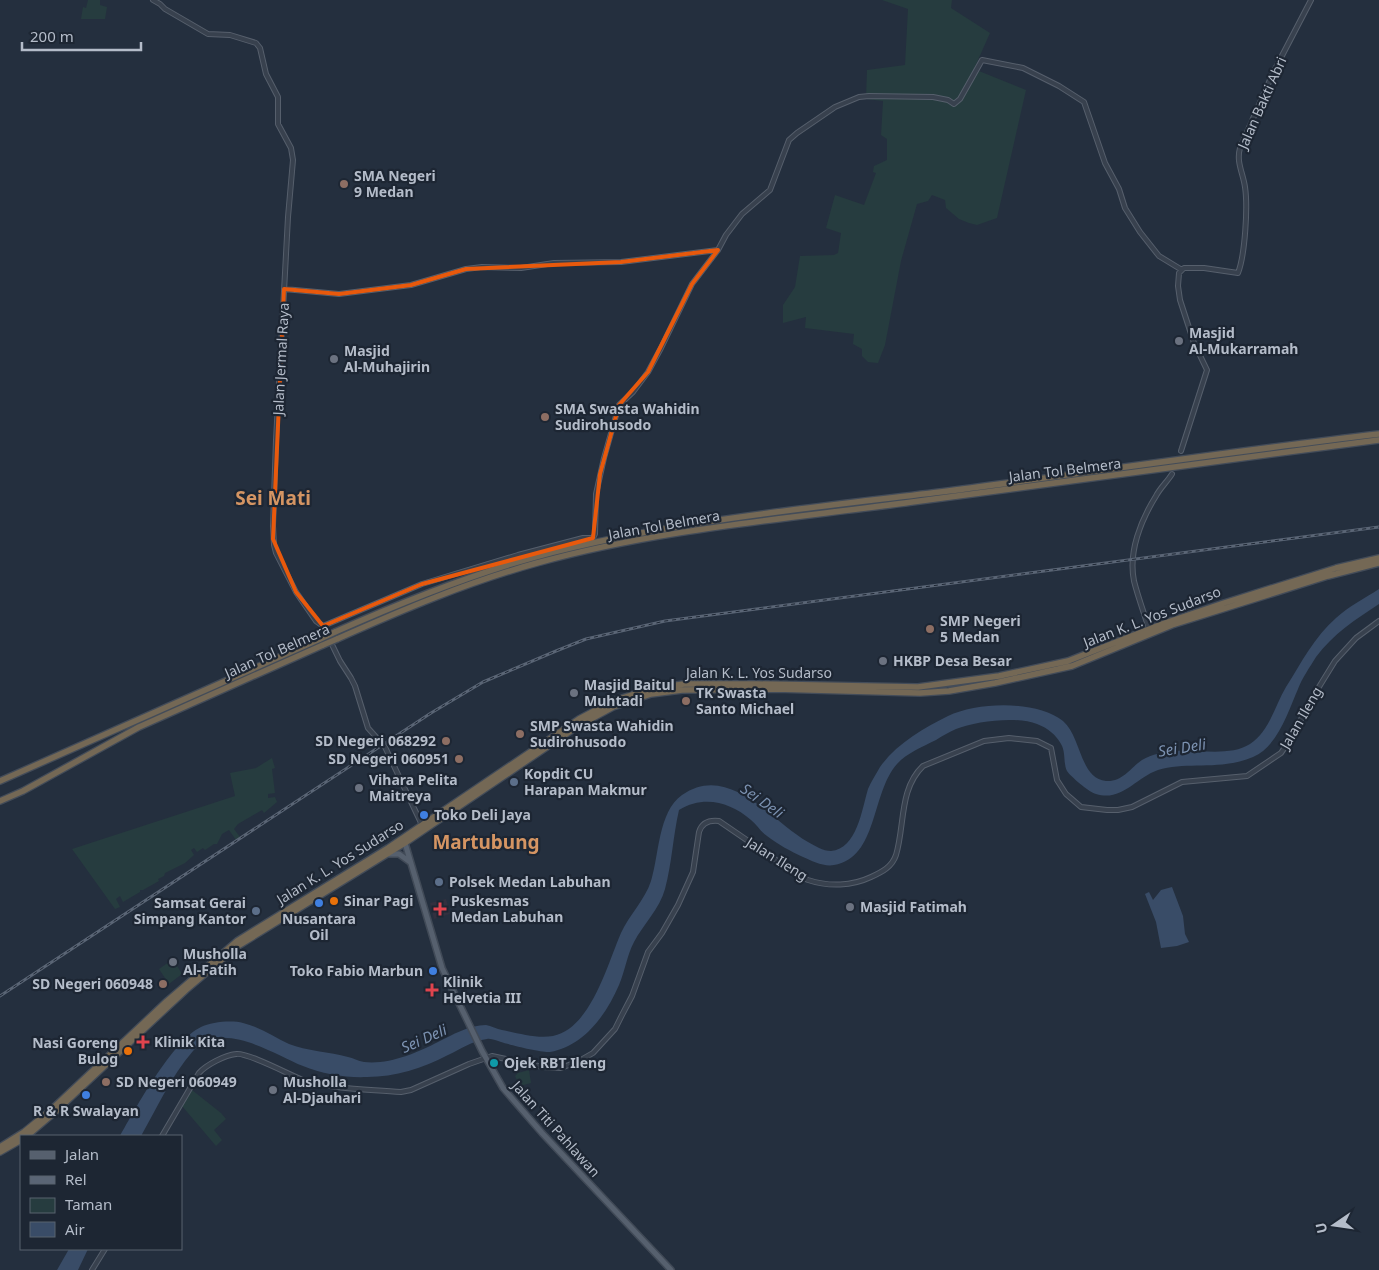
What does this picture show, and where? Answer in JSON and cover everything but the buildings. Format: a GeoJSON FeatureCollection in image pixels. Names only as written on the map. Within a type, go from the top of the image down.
{"type":"FeatureCollection","features":[{"type":"Feature","properties":{"kind":"highway","name":"Jalan Tol Belmera"},"geometry":{"type":"LineString","coordinates":[[0,801],[138,727],[322,642],[405,601],[463,579],[536,557],[640,533],[794,510],[1379,434]]}},
{"type":"Feature","properties":{"kind":"highway","name":"Jalan Tol Belmera"},"geometry":{"type":"LineString","coordinates":[[336,635],[495,576],[537,563],[641,539],[793,517],[1379,440]]}},
{"type":"Feature","properties":{"kind":"highway","name":"Jalan K. L. Yos Sudarso"},"geometry":{"type":"LineString","coordinates":[[0,1147],[24,1132],[51,1110],[167,1000],[216,957],[403,841],[504,772],[594,714],[631,695],[650,689],[684,684],[903,688],[980,680],[1068,662],[1217,605],[1306,577],[1379,558]]}},
{"type":"Feature","properties":{"kind":"highway","name":"Jalan K. L. Yos Sudarso"},"geometry":{"type":"LineString","coordinates":[[1150,631],[1328,576],[1379,563]]}},
{"type":"Feature","properties":{"kind":"highway","name":"Jalan Tol Belmera"},"geometry":{"type":"LineString","coordinates":[[0,781],[322,642]]}},
{"type":"Feature","properties":{"kind":"highway","name":"Jalan K. L. Yos Sudarso"},"geometry":{"type":"LineString","coordinates":[[28,1135],[247,937],[387,854],[422,825],[446,811]]}},
{"type":"Feature","properties":{"kind":"highway"},"geometry":{"type":"LineString","coordinates":[[0,1152],[20,1141]]}},
{"type":"Feature","properties":{"kind":"main road","name":"Jalan Titi Pahlawan"},"geometry":{"type":"LineString","coordinates":[[403,841],[442,968],[482,1051],[503,1088],[670,1270]]}},
{"type":"Feature","properties":{"kind":"main road"},"geometry":{"type":"LineString","coordinates":[[387,854],[399,854],[411,862]]}},
{"type":"Feature","properties":{"kind":"street","name":"Jalan Jermal Raya"},"geometry":{"type":"LineString","coordinates":[[154,0],[165,9],[203,32],[230,35],[256,43],[260,48],[265,69],[278,97],[278,124],[291,148],[293,160],[276,440],[273,539],[276,553],[296,592],[316,621],[323,626],[333,648],[355,686],[368,728],[385,747],[422,825]]}},
{"type":"Feature","properties":{"kind":"street","name":"Jalan Bakti Abri"},"geometry":{"type":"LineString","coordinates":[[1182,270],[1184,268],[1204,268],[1238,273],[1242,257],[1246,202],[1238,155],[1274,73],[1311,0]]}},
{"type":"Feature","properties":{"kind":"street"},"geometry":{"type":"LineString","coordinates":[[323,626],[422,584],[518,555],[583,538],[593,538],[596,534],[595,502],[600,474],[619,404],[633,392],[648,372],[692,284],[718,250],[726,234],[742,214],[770,190],[789,140],[835,107],[864,96],[933,97],[948,100],[954,104],[960,99],[982,60],[1023,68],[1059,86],[1084,102],[1105,163],[1119,189],[1125,208],[1140,232],[1159,256],[1182,270],[1179,278],[1180,300],[1194,343],[1207,370],[1181,451]]}},
{"type":"Feature","properties":{"kind":"street"},"geometry":{"type":"LineString","coordinates":[[284,289],[339,294],[412,285],[466,269],[482,267],[521,268],[554,263],[621,262],[718,250]]}},
{"type":"Feature","properties":{"kind":"street"},"geometry":{"type":"LineString","coordinates":[[1150,631],[1134,581],[1134,555],[1137,535],[1144,516],[1156,494],[1172,474]]}},
{"type":"Feature","properties":{"kind":"street","name":"Jalan Ileng"},"geometry":{"type":"LineString","coordinates":[[486,1058],[492,1056],[543,1067],[561,1068],[579,1062],[602,1045],[614,1029],[632,996],[648,952],[662,933],[678,905],[693,872],[700,827],[706,823],[719,821],[807,880],[829,885],[850,884],[877,875],[893,862],[907,795],[916,772],[923,766],[984,741],[998,738],[1028,739],[1045,744],[1051,748],[1059,785],[1075,803],[1081,807],[1093,809],[1118,810],[1132,807],[1182,782],[1247,776],[1269,763],[1281,753],[1335,661],[1356,638],[1379,621]]}},
{"type":"Feature","properties":{"kind":"street"},"geometry":{"type":"LineString","coordinates":[[163,1135],[199,1073],[206,1067],[236,1053],[304,1080],[332,1088],[401,1092],[486,1058]]}},
{"type":"Feature","properties":{"kind":"street"},"geometry":{"type":"LineString","coordinates":[[92,1270],[104,1250]]}},
{"type":"Feature","properties":{"kind":"highlighted area"},"geometry":{"type":"Polygon","coordinates":[[[718,250],[692,284],[648,372],[619,405],[600,474],[593,538],[422,584],[323,626],[296,592],[273,539],[284,289],[339,294],[411,285],[466,269],[621,262],[718,250]]]}},
{"type":"Feature","properties":{"kind":"shaded area","name":"Puskesmas Medan Labuhan"},"geometry":{"type":"Polygon","coordinates":[[[446,899],[450,914],[434,919],[430,903],[446,899]]]}},
{"type":"Feature","properties":{"kind":"green space"},"geometry":{"type":"Polygon","coordinates":[[[88,0],[100,0],[100,5],[107,7],[105,19],[81,19],[83,7],[86,8],[88,0]]]}},
{"type":"Feature","properties":{"kind":"green space"},"geometry":{"type":"Polygon","coordinates":[[[882,0],[952,0],[951,8],[990,33],[974,69],[1026,90],[997,218],[977,225],[969,223],[959,219],[946,208],[945,200],[932,195],[928,201],[917,204],[901,261],[885,345],[878,363],[868,362],[862,356],[862,349],[853,344],[854,334],[805,328],[806,317],[783,323],[783,305],[795,287],[800,256],[834,255],[838,253],[841,233],[826,228],[835,195],[864,205],[876,173],[873,172],[874,166],[887,160],[887,139],[881,135],[883,101],[866,99],[867,70],[905,65],[908,9],[882,0]]]}},
{"type":"Feature","properties":{"kind":"green space"},"geometry":{"type":"Polygon","coordinates":[[[272,758],[275,768],[272,769],[275,793],[268,794],[268,798],[275,797],[277,802],[264,813],[262,810],[238,824],[234,829],[240,837],[236,840],[229,830],[222,834],[217,844],[197,852],[194,848],[191,850],[194,855],[185,863],[165,873],[164,876],[158,879],[159,881],[140,890],[140,892],[123,902],[120,896],[116,899],[120,907],[115,909],[72,849],[235,796],[230,773],[256,768],[272,758]]]}},
{"type":"Feature","properties":{"kind":"green space"},"geometry":{"type":"Polygon","coordinates":[[[169,962],[172,967],[176,964],[182,974],[169,984],[159,969],[169,962]]]}},
{"type":"Feature","properties":{"kind":"green space"},"geometry":{"type":"Polygon","coordinates":[[[529,1070],[531,1083],[520,1086],[515,1076],[518,1073],[529,1070]]]}},
{"type":"Feature","properties":{"kind":"green space"},"geometry":{"type":"Polygon","coordinates":[[[192,1090],[226,1119],[214,1130],[222,1140],[216,1146],[182,1106],[192,1090]]]}},
{"type":"Feature","properties":{"kind":"water"},"geometry":{"type":"Polygon","coordinates":[[[1379,589],[1379,604],[1337,634],[1316,657],[1302,681],[1276,737],[1262,752],[1253,757],[1229,764],[1169,767],[1150,774],[1121,792],[1105,796],[1089,790],[1069,774],[1061,744],[1051,732],[1041,726],[1019,720],[1008,720],[964,726],[915,750],[897,764],[882,791],[872,823],[859,850],[848,860],[834,865],[814,862],[785,848],[765,834],[743,814],[726,805],[707,802],[688,805],[679,810],[663,896],[634,942],[619,985],[608,1007],[592,1028],[573,1043],[562,1049],[546,1052],[487,1039],[471,1043],[438,1060],[409,1071],[377,1077],[359,1077],[318,1071],[248,1042],[218,1038],[205,1042],[193,1051],[185,1061],[171,1081],[142,1135],[121,1135],[167,1060],[190,1034],[210,1024],[243,1023],[289,1044],[350,1057],[364,1062],[383,1062],[412,1054],[461,1031],[480,1025],[541,1037],[553,1036],[566,1031],[578,1021],[588,1008],[596,994],[624,926],[648,888],[654,871],[660,835],[668,812],[682,795],[699,787],[716,785],[733,790],[749,798],[808,842],[831,851],[840,849],[853,836],[861,817],[868,789],[880,767],[894,751],[920,731],[960,711],[1007,705],[1038,709],[1052,714],[1063,721],[1069,728],[1091,773],[1097,778],[1106,781],[1122,777],[1142,760],[1158,754],[1171,751],[1213,752],[1242,748],[1257,739],[1263,732],[1286,687],[1321,633],[1351,606],[1379,589]]]}},
{"type":"Feature","properties":{"kind":"water"},"geometry":{"type":"Polygon","coordinates":[[[1172,887],[1183,916],[1185,934],[1189,942],[1161,948],[1156,922],[1145,894],[1149,892],[1153,900],[1161,890],[1172,887]]]}},
{"type":"Feature","properties":{"kind":"water"},"geometry":{"type":"Polygon","coordinates":[[[68,1250],[88,1250],[78,1270],[57,1270],[68,1250]]]}},
{"type":"Feature","properties":{"kind":"railway"},"geometry":{"type":"LineString","coordinates":[[0,996],[431,713],[483,682],[586,639],[665,621],[1379,527]]}},
{"type":"Feature","properties":{"kind":"place","name":"SMA Negeri 9 Medan"},"geometry":{"type":"Point","coordinates":[344,184]}},
{"type":"Feature","properties":{"kind":"place","name":"Masjid Al-Mukarramah"},"geometry":{"type":"Point","coordinates":[1179,341]}},
{"type":"Feature","properties":{"kind":"place","name":"Masjid Al-Muhajirin"},"geometry":{"type":"Point","coordinates":[334,359]}},
{"type":"Feature","properties":{"kind":"place","name":"SMA Swasta Wahidin Sudirohusodo"},"geometry":{"type":"Point","coordinates":[545,417]}},
{"type":"Feature","properties":{"kind":"place","name":"SMP Negeri 5 Medan"},"geometry":{"type":"Point","coordinates":[930,629]}},
{"type":"Feature","properties":{"kind":"place","name":"HKBP Desa Besar"},"geometry":{"type":"Point","coordinates":[883,661]}},
{"type":"Feature","properties":{"kind":"place","name":"Masjid Baitul Muhtadi"},"geometry":{"type":"Point","coordinates":[574,693]}},
{"type":"Feature","properties":{"kind":"place","name":"TK Swasta Santo Michael"},"geometry":{"type":"Point","coordinates":[686,701]}},
{"type":"Feature","properties":{"kind":"place","name":"SMP Swasta Wahidin Sudirohusodo"},"geometry":{"type":"Point","coordinates":[520,734]}},
{"type":"Feature","properties":{"kind":"place","name":"SD Negeri 068292"},"geometry":{"type":"Point","coordinates":[446,741]}},
{"type":"Feature","properties":{"kind":"place","name":"SD Negeri 060951"},"geometry":{"type":"Point","coordinates":[459,759]}},
{"type":"Feature","properties":{"kind":"place","name":"Kopdit CU Harapan Makmur"},"geometry":{"type":"Point","coordinates":[514,782]}},
{"type":"Feature","properties":{"kind":"place","name":"Vihara Pelita Maitreya"},"geometry":{"type":"Point","coordinates":[359,788]}},
{"type":"Feature","properties":{"kind":"place","name":"Toko Deli Jaya"},"geometry":{"type":"Point","coordinates":[424,815]}},
{"type":"Feature","properties":{"kind":"place","name":"Polsek Medan Labuhan"},"geometry":{"type":"Point","coordinates":[439,882]}},
{"type":"Feature","properties":{"kind":"place","name":"Sinar Pagi"},"geometry":{"type":"Point","coordinates":[334,901]}},
{"type":"Feature","properties":{"kind":"place","name":"Nusantara Oil"},"geometry":{"type":"Point","coordinates":[319,903]}},
{"type":"Feature","properties":{"kind":"place","name":"Masjid Fatimah"},"geometry":{"type":"Point","coordinates":[850,907]}},
{"type":"Feature","properties":{"kind":"place","name":"Puskesmas Medan Labuhan"},"geometry":{"type":"Point","coordinates":[440,909]}},
{"type":"Feature","properties":{"kind":"place","name":"Samsat Gerai Simpang Kantor"},"geometry":{"type":"Point","coordinates":[256,911]}},
{"type":"Feature","properties":{"kind":"place","name":"Musholla Al-Fatih"},"geometry":{"type":"Point","coordinates":[173,962]}},
{"type":"Feature","properties":{"kind":"place","name":"Toko Fabio Marbun"},"geometry":{"type":"Point","coordinates":[433,971]}},
{"type":"Feature","properties":{"kind":"place","name":"SD Negeri 060948"},"geometry":{"type":"Point","coordinates":[163,984]}},
{"type":"Feature","properties":{"kind":"place","name":"Klinik Helvetia III"},"geometry":{"type":"Point","coordinates":[432,990]}},
{"type":"Feature","properties":{"kind":"place","name":"Klinik Kita"},"geometry":{"type":"Point","coordinates":[143,1042]}},
{"type":"Feature","properties":{"kind":"place","name":"Nasi Goreng Bulog"},"geometry":{"type":"Point","coordinates":[128,1051]}},
{"type":"Feature","properties":{"kind":"place","name":"Ojek RBT Ileng"},"geometry":{"type":"Point","coordinates":[494,1063]}},
{"type":"Feature","properties":{"kind":"place","name":"SD Negeri 060949"},"geometry":{"type":"Point","coordinates":[106,1082]}},
{"type":"Feature","properties":{"kind":"place","name":"Musholla Al-Djauhari"},"geometry":{"type":"Point","coordinates":[273,1090]}},
{"type":"Feature","properties":{"kind":"place","name":"R & R Swalayan"},"geometry":{"type":"Point","coordinates":[86,1095]}},
{"type":"Feature","properties":{"kind":"district","name":"Sei Mati"},"geometry":{"type":"Point","coordinates":[273,498]}},
{"type":"Feature","properties":{"kind":"district","name":"Martubung"},"geometry":{"type":"Point","coordinates":[486,842]}},
{"type":"Feature","properties":{"kind":"water label","name":"Sei Deli"},"geometry":{"type":"Point","coordinates":[1182,748]}},
{"type":"Feature","properties":{"kind":"water label","name":"Sei Deli"},"geometry":{"type":"Point","coordinates":[762,801]}},
{"type":"Feature","properties":{"kind":"water label","name":"Sei Deli"},"geometry":{"type":"Point","coordinates":[424,1039]}}]}
